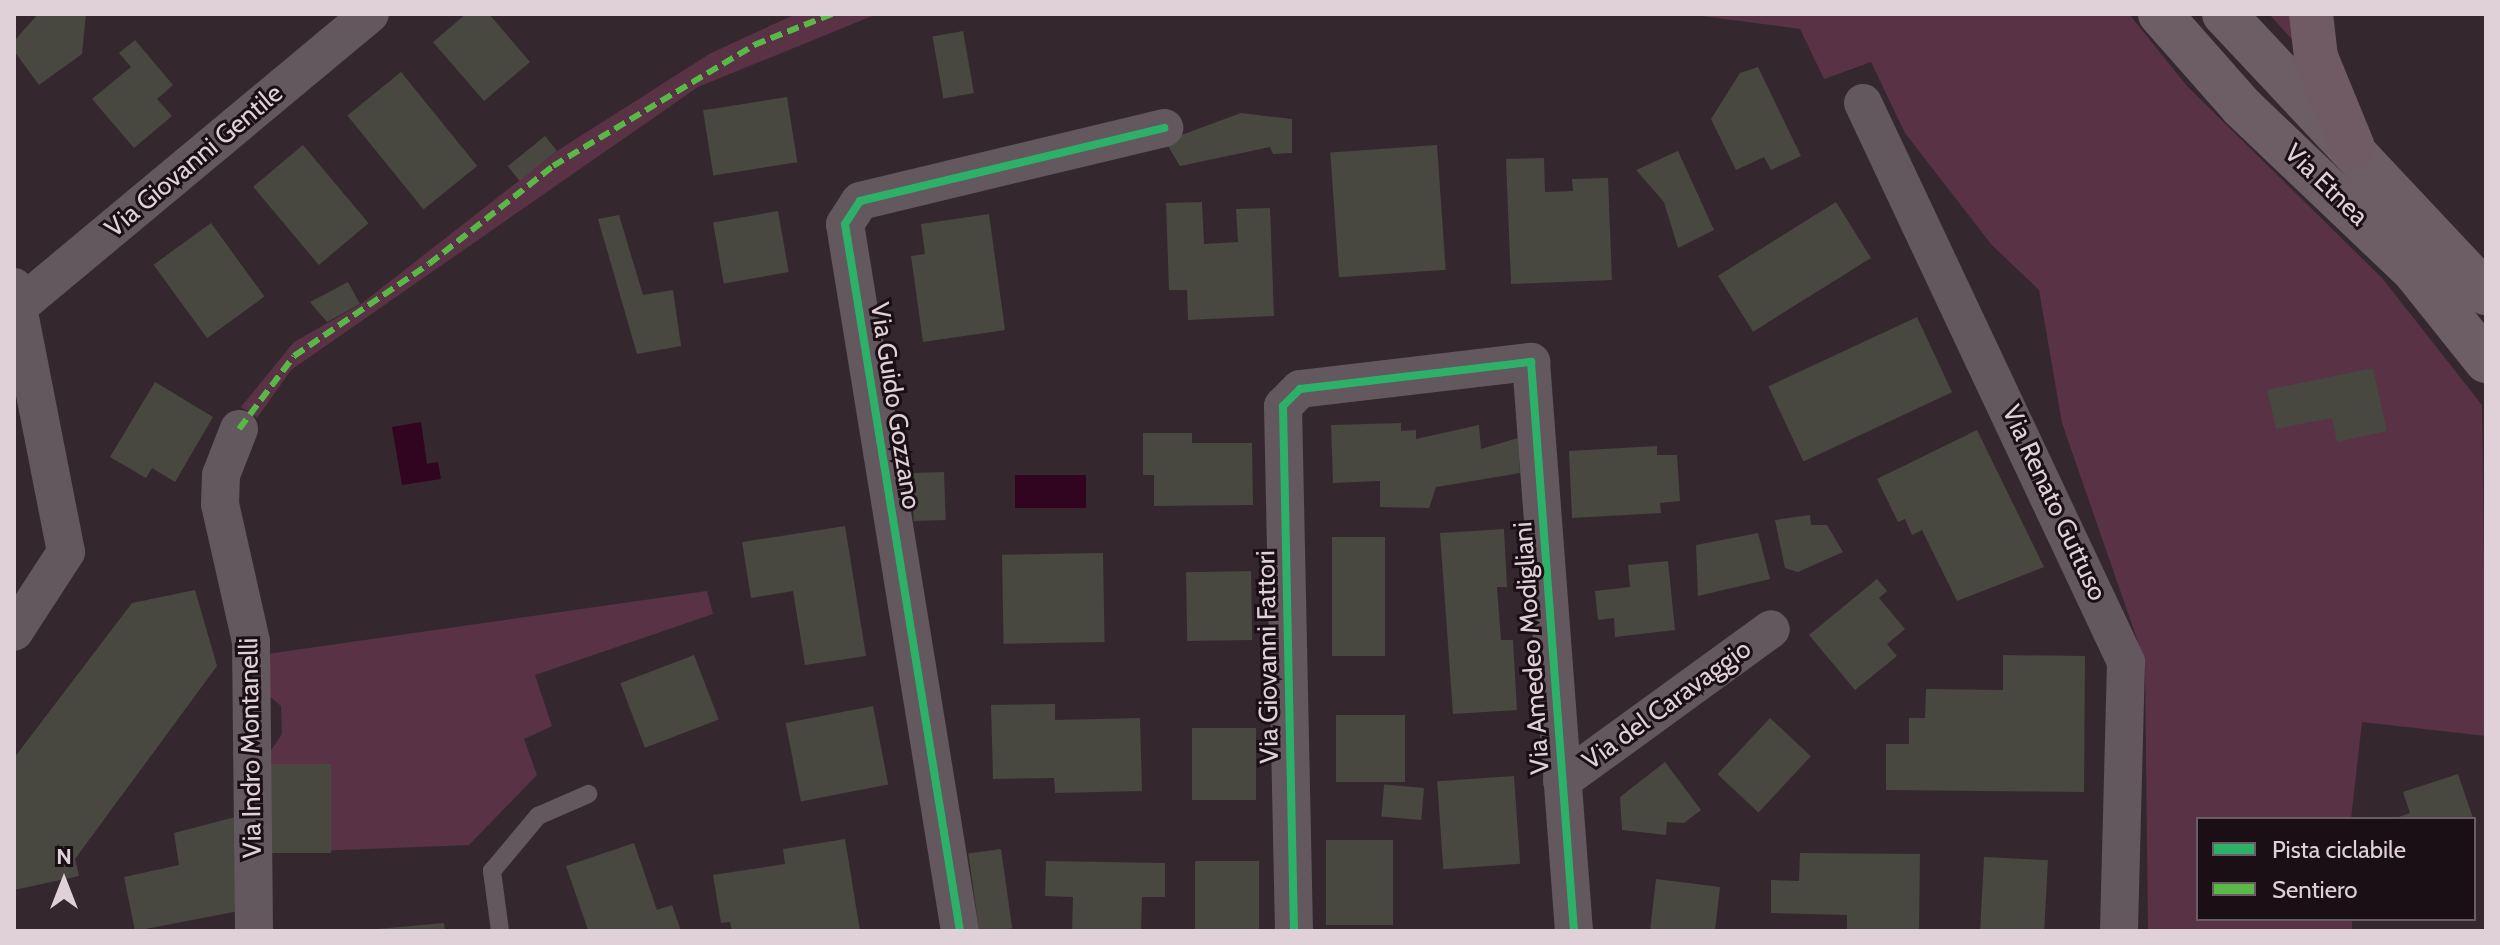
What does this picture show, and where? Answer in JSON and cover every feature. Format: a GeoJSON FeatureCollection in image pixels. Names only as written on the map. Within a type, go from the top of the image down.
{"type":"FeatureCollection","features":[{"type":"Feature","properties":{"kind":"highway"},"geometry":{"type":"LineString","coordinates":[[2311,14],[2316,57],[2353,147]]}},
{"type":"Feature","properties":{"kind":"main road","name":"Via Etnea"},"geometry":{"type":"LineString","coordinates":[[2160,14],[2233,97],[2415,272],[2486,361]]}},
{"type":"Feature","properties":{"kind":"main road","name":"Via Etnea"},"geometry":{"type":"LineString","coordinates":[[2224,14],[2353,147],[2486,293]]}},
{"type":"Feature","properties":{"kind":"street","name":"Via Giovanni Gentile"},"geometry":{"type":"LineString","coordinates":[[16,297],[370,14]]}},
{"type":"Feature","properties":{"kind":"street","name":"Via Renato Guttuso"},"geometry":{"type":"LineString","coordinates":[[1863,103],[2126,662],[2119,931]]}},
{"type":"Feature","properties":{"kind":"street","name":"Via Guido Gozzano"},"geometry":{"type":"LineString","coordinates":[[960,931],[845,224],[860,201],[1164,128]]}},
{"type":"Feature","properties":{"kind":"street"},"geometry":{"type":"LineString","coordinates":[[14,632],[66,552],[28,429],[16,297]]}},
{"type":"Feature","properties":{"kind":"street","name":"Via Amedeo Modigliani"},"geometry":{"type":"LineString","coordinates":[[1300,389],[1531,362],[1574,931]]}},
{"type":"Feature","properties":{"kind":"street","name":"Via Giovanni Fattori"},"geometry":{"type":"LineString","coordinates":[[1294,931],[1283,406],[1300,389]]}},
{"type":"Feature","properties":{"kind":"street","name":"Via Indro Montanelli"},"geometry":{"type":"LineString","coordinates":[[239,429],[221,475],[220,504],[251,642],[254,931]]}},
{"type":"Feature","properties":{"kind":"street","name":"Via del Caravaggio"},"geometry":{"type":"LineString","coordinates":[[1562,781],[1771,629]]}},
{"type":"Feature","properties":{"kind":"lane"},"geometry":{"type":"LineString","coordinates":[[500,931],[492,871],[538,816],[588,794]]}},
{"type":"Feature","properties":{"kind":"shaded area"},"geometry":{"type":"Polygon","coordinates":[[[796,14],[877,14],[698,87],[291,370],[257,418],[241,407],[294,342],[361,304],[557,151],[711,53],[796,14]]]}},
{"type":"Feature","properties":{"kind":"shaded area"},"geometry":{"type":"Polygon","coordinates":[[[1687,14],[2129,14],[2187,86],[2382,278],[2482,405],[2486,736],[2362,722],[2351,817],[2196,817],[2196,921],[2352,921],[2352,931],[2148,931],[2145,662],[2062,423],[2039,290],[1991,244],[1905,133],[1871,62],[1824,79],[1800,29],[1687,14]]]}},
{"type":"Feature","properties":{"kind":"shaded area"},"geometry":{"type":"Polygon","coordinates":[[[2269,14],[2295,14],[2297,45],[2269,14]]]}},
{"type":"Feature","properties":{"kind":"shaded area"},"geometry":{"type":"Polygon","coordinates":[[[421,422],[427,464],[438,462],[441,479],[402,485],[392,427],[421,422]]]}},
{"type":"Feature","properties":{"kind":"shaded area"},"geometry":{"type":"Polygon","coordinates":[[[1015,475],[1086,475],[1086,508],[1015,508],[1015,475]]]}},
{"type":"Feature","properties":{"kind":"shaded area"},"geometry":{"type":"Polygon","coordinates":[[[707,591],[713,614],[535,675],[552,726],[524,739],[537,775],[469,845],[266,853],[268,755],[282,734],[281,706],[268,695],[267,654],[707,591]]]}},
{"type":"Feature","properties":{"kind":"building"},"geometry":{"type":"Polygon","coordinates":[[[38,14],[86,14],[82,54],[39,85],[14,51],[14,41],[38,14]]]}},
{"type":"Feature","properties":{"kind":"building"},"geometry":{"type":"Polygon","coordinates":[[[466,14],[489,14],[530,62],[484,101],[433,42],[466,14]]]}},
{"type":"Feature","properties":{"kind":"building"},"geometry":{"type":"Polygon","coordinates":[[[963,31],[974,93],[943,98],[932,36],[963,31]]]}},
{"type":"Feature","properties":{"kind":"building"},"geometry":{"type":"Polygon","coordinates":[[[135,40],[173,85],[157,99],[172,116],[134,148],[92,99],[131,67],[119,53],[135,40]]]}},
{"type":"Feature","properties":{"kind":"building"},"geometry":{"type":"Polygon","coordinates":[[[1758,67],[1801,156],[1771,170],[1764,157],[1736,170],[1711,119],[1740,73],[1758,67]]]}},
{"type":"Feature","properties":{"kind":"building"},"geometry":{"type":"Polygon","coordinates":[[[401,72],[477,166],[424,209],[347,115],[401,72]]]}},
{"type":"Feature","properties":{"kind":"building"},"geometry":{"type":"Polygon","coordinates":[[[787,97],[797,162],[713,175],[703,110],[787,97]]]}},
{"type":"Feature","properties":{"kind":"building"},"geometry":{"type":"Polygon","coordinates":[[[1241,113],[1292,119],[1292,153],[1273,154],[1270,147],[1180,166],[1165,141],[1241,113]]]}},
{"type":"Feature","properties":{"kind":"building"},"geometry":{"type":"Polygon","coordinates":[[[545,136],[557,151],[520,181],[508,166],[545,136]]]}},
{"type":"Feature","properties":{"kind":"building"},"geometry":{"type":"Polygon","coordinates":[[[303,145],[369,223],[319,265],[253,187],[303,145]]]}},
{"type":"Feature","properties":{"kind":"building"},"geometry":{"type":"Polygon","coordinates":[[[1437,145],[1446,270],[1339,277],[1330,152],[1437,145]]]}},
{"type":"Feature","properties":{"kind":"building"},"geometry":{"type":"Polygon","coordinates":[[[1678,151],[1714,230],[1678,248],[1664,202],[1636,170],[1678,151]]]}},
{"type":"Feature","properties":{"kind":"building"},"geometry":{"type":"Polygon","coordinates":[[[1544,158],[1545,192],[1573,191],[1572,179],[1608,178],[1612,280],[1511,284],[1506,159],[1544,158]]]}},
{"type":"Feature","properties":{"kind":"building"},"geometry":{"type":"Polygon","coordinates":[[[1202,202],[1204,244],[1238,242],[1236,209],[1270,208],[1274,316],[1188,320],[1187,290],[1169,290],[1166,203],[1202,202]]]}},
{"type":"Feature","properties":{"kind":"building"},"geometry":{"type":"Polygon","coordinates":[[[1836,202],[1871,258],[1753,332],[1718,276],[1836,202]]]}},
{"type":"Feature","properties":{"kind":"building"},"geometry":{"type":"Polygon","coordinates":[[[778,211],[789,272],[724,284],[713,222],[778,211]]]}},
{"type":"Feature","properties":{"kind":"building"},"geometry":{"type":"Polygon","coordinates":[[[989,214],[1005,330],[923,342],[911,256],[925,254],[921,224],[989,214]]]}},
{"type":"Feature","properties":{"kind":"building"},"geometry":{"type":"Polygon","coordinates":[[[619,215],[643,295],[673,290],[681,346],[637,354],[598,219],[619,215]]]}},
{"type":"Feature","properties":{"kind":"building"},"geometry":{"type":"Polygon","coordinates":[[[211,223],[264,297],[207,338],[154,265],[211,223]]]}},
{"type":"Feature","properties":{"kind":"building"},"geometry":{"type":"Polygon","coordinates":[[[348,282],[360,304],[327,322],[310,302],[348,282]]]}},
{"type":"Feature","properties":{"kind":"building"},"geometry":{"type":"Polygon","coordinates":[[[1917,317],[1952,392],[1803,462],[1768,386],[1917,317]]]}},
{"type":"Feature","properties":{"kind":"building"},"geometry":{"type":"Polygon","coordinates":[[[2373,368],[2387,431],[2337,442],[2332,418],[2276,429],[2267,390],[2373,368]]]}},
{"type":"Feature","properties":{"kind":"building"},"geometry":{"type":"Polygon","coordinates":[[[155,382],[213,417],[175,482],[152,468],[146,478],[110,457],[155,382]]]}},
{"type":"Feature","properties":{"kind":"building"},"geometry":{"type":"Polygon","coordinates":[[[1401,423],[1401,431],[1416,430],[1416,439],[1479,425],[1481,449],[1518,438],[1520,473],[1436,487],[1429,508],[1380,507],[1380,481],[1333,483],[1331,425],[1401,423]]]}},
{"type":"Feature","properties":{"kind":"building"},"geometry":{"type":"Polygon","coordinates":[[[1977,430],[2044,567],[1957,601],[1922,530],[1912,535],[1905,519],[1898,522],[1877,479],[1977,430]]]}},
{"type":"Feature","properties":{"kind":"building"},"geometry":{"type":"Polygon","coordinates":[[[1143,433],[1192,433],[1192,443],[1252,443],[1253,505],[1154,506],[1154,475],[1143,475],[1143,433]]]}},
{"type":"Feature","properties":{"kind":"building"},"geometry":{"type":"Polygon","coordinates":[[[1657,446],[1657,455],[1677,455],[1680,501],[1660,503],[1661,513],[1572,518],[1569,451],[1657,446]]]}},
{"type":"Feature","properties":{"kind":"building"},"geometry":{"type":"Polygon","coordinates":[[[944,472],[946,520],[914,521],[912,473],[944,472]]]}},
{"type":"Feature","properties":{"kind":"building"},"geometry":{"type":"Polygon","coordinates":[[[1810,515],[1811,525],[1827,525],[1843,552],[1798,572],[1785,568],[1775,520],[1810,515]]]}},
{"type":"Feature","properties":{"kind":"building"},"geometry":{"type":"Polygon","coordinates":[[[845,526],[866,656],[805,665],[793,591],[751,598],[742,542],[845,526]]]}},
{"type":"Feature","properties":{"kind":"building"},"geometry":{"type":"Polygon","coordinates":[[[1504,529],[1507,587],[1497,587],[1501,640],[1513,640],[1517,710],[1453,714],[1440,533],[1504,529]]]}},
{"type":"Feature","properties":{"kind":"building"},"geometry":{"type":"Polygon","coordinates":[[[1758,533],[1770,579],[1698,596],[1696,545],[1758,533]]]}},
{"type":"Feature","properties":{"kind":"building"},"geometry":{"type":"Polygon","coordinates":[[[1332,537],[1385,537],[1385,656],[1332,656],[1332,537]]]}},
{"type":"Feature","properties":{"kind":"building"},"geometry":{"type":"Polygon","coordinates":[[[1103,553],[1105,642],[1004,644],[1002,555],[1103,553]]]}},
{"type":"Feature","properties":{"kind":"building"},"geometry":{"type":"Polygon","coordinates":[[[1668,561],[1675,630],[1615,637],[1614,618],[1598,620],[1595,591],[1630,587],[1628,565],[1668,561]]]}},
{"type":"Feature","properties":{"kind":"building"},"geometry":{"type":"Polygon","coordinates":[[[1251,571],[1252,640],[1187,641],[1186,572],[1251,571]]]}},
{"type":"Feature","properties":{"kind":"building"},"geometry":{"type":"Polygon","coordinates":[[[1877,579],[1887,591],[1879,598],[1905,629],[1887,644],[1897,656],[1855,690],[1809,635],[1877,579]]]}},
{"type":"Feature","properties":{"kind":"building"},"geometry":{"type":"Polygon","coordinates":[[[195,590],[217,666],[75,859],[79,876],[14,890],[14,758],[132,603],[195,590]]]}},
{"type":"Feature","properties":{"kind":"building"},"geometry":{"type":"Polygon","coordinates":[[[694,655],[719,719],[645,748],[620,683],[694,655]]]}},
{"type":"Feature","properties":{"kind":"building"},"geometry":{"type":"Polygon","coordinates":[[[2003,655],[2085,656],[2084,792],[1886,790],[1886,744],[1909,744],[1909,718],[1925,718],[1926,689],[2003,690],[2003,655]]]}},
{"type":"Feature","properties":{"kind":"building"},"geometry":{"type":"Polygon","coordinates":[[[1055,704],[1055,720],[1140,718],[1142,791],[1055,793],[1054,778],[993,779],[991,705],[1055,704]]]}},
{"type":"Feature","properties":{"kind":"building"},"geometry":{"type":"Polygon","coordinates":[[[873,706],[888,785],[801,802],[786,723],[873,706]]]}},
{"type":"Feature","properties":{"kind":"building"},"geometry":{"type":"Polygon","coordinates":[[[1336,715],[1405,715],[1405,782],[1336,782],[1336,715]]]}},
{"type":"Feature","properties":{"kind":"building"},"geometry":{"type":"Polygon","coordinates":[[[1770,718],[1811,756],[1758,813],[1717,774],[1770,718]]]}},
{"type":"Feature","properties":{"kind":"building"},"geometry":{"type":"Polygon","coordinates":[[[1192,728],[1256,728],[1256,800],[1192,800],[1192,728]]]}},
{"type":"Feature","properties":{"kind":"building"},"geometry":{"type":"Polygon","coordinates":[[[1665,762],[1701,810],[1684,823],[1667,822],[1666,835],[1622,830],[1620,797],[1665,762]]]}},
{"type":"Feature","properties":{"kind":"building"},"geometry":{"type":"Polygon","coordinates":[[[266,764],[331,764],[331,853],[266,853],[266,764]]]}},
{"type":"Feature","properties":{"kind":"building"},"geometry":{"type":"Polygon","coordinates":[[[2458,774],[2473,817],[2399,817],[2410,813],[2403,792],[2458,774]]]}},
{"type":"Feature","properties":{"kind":"building"},"geometry":{"type":"Polygon","coordinates":[[[1514,776],[1520,864],[1443,869],[1437,781],[1514,776]]]}},
{"type":"Feature","properties":{"kind":"building"},"geometry":{"type":"Polygon","coordinates":[[[1384,785],[1424,788],[1421,820],[1381,816],[1384,785]]]}},
{"type":"Feature","properties":{"kind":"building"},"geometry":{"type":"Polygon","coordinates":[[[239,816],[239,911],[135,931],[124,877],[179,865],[174,833],[239,816]]]}},
{"type":"Feature","properties":{"kind":"building"},"geometry":{"type":"Polygon","coordinates":[[[845,839],[860,931],[732,931],[730,922],[721,923],[713,875],[785,864],[783,849],[845,839]]]}},
{"type":"Feature","properties":{"kind":"building"},"geometry":{"type":"Polygon","coordinates":[[[1326,840],[1393,840],[1393,925],[1326,925],[1326,840]]]}},
{"type":"Feature","properties":{"kind":"building"},"geometry":{"type":"Polygon","coordinates":[[[634,843],[657,910],[672,905],[681,931],[588,930],[566,866],[634,843]]]}},
{"type":"Feature","properties":{"kind":"building"},"geometry":{"type":"Polygon","coordinates":[[[1001,849],[1012,928],[979,931],[968,854],[1001,849]]]}},
{"type":"Feature","properties":{"kind":"building"},"geometry":{"type":"Polygon","coordinates":[[[1800,853],[1920,854],[1919,931],[1847,931],[1847,915],[1771,913],[1771,880],[1799,881],[1800,853]]]}},
{"type":"Feature","properties":{"kind":"building"},"geometry":{"type":"Polygon","coordinates":[[[1984,857],[2048,860],[2044,931],[1980,931],[1984,857]]]}},
{"type":"Feature","properties":{"kind":"building"},"geometry":{"type":"Polygon","coordinates":[[[1046,861],[1165,863],[1165,897],[1142,897],[1141,931],[1072,931],[1073,897],[1045,896],[1046,861]]]}},
{"type":"Feature","properties":{"kind":"building"},"geometry":{"type":"Polygon","coordinates":[[[1195,861],[1259,861],[1259,931],[1195,931],[1195,861]]]}},
{"type":"Feature","properties":{"kind":"building"},"geometry":{"type":"Polygon","coordinates":[[[1656,879],[1720,887],[1715,931],[1650,931],[1656,879]]]}},
{"type":"Feature","properties":{"kind":"building"},"geometry":{"type":"Polygon","coordinates":[[[444,923],[445,931],[377,931],[377,929],[444,923]]]}},
{"type":"Feature","properties":{"kind":"marked path"},"geometry":{"type":"LineString","coordinates":[[239,429],[294,356],[429,264],[553,166],[754,45],[832,14]]}},
{"type":"Feature","properties":{"kind":"cycle path"},"geometry":{"type":"LineString","coordinates":[[960,931],[845,224],[860,201],[1164,128]]}},
{"type":"Feature","properties":{"kind":"cycle path"},"geometry":{"type":"LineString","coordinates":[[1294,931],[1283,406],[1300,389],[1531,362],[1574,931]]}}]}
